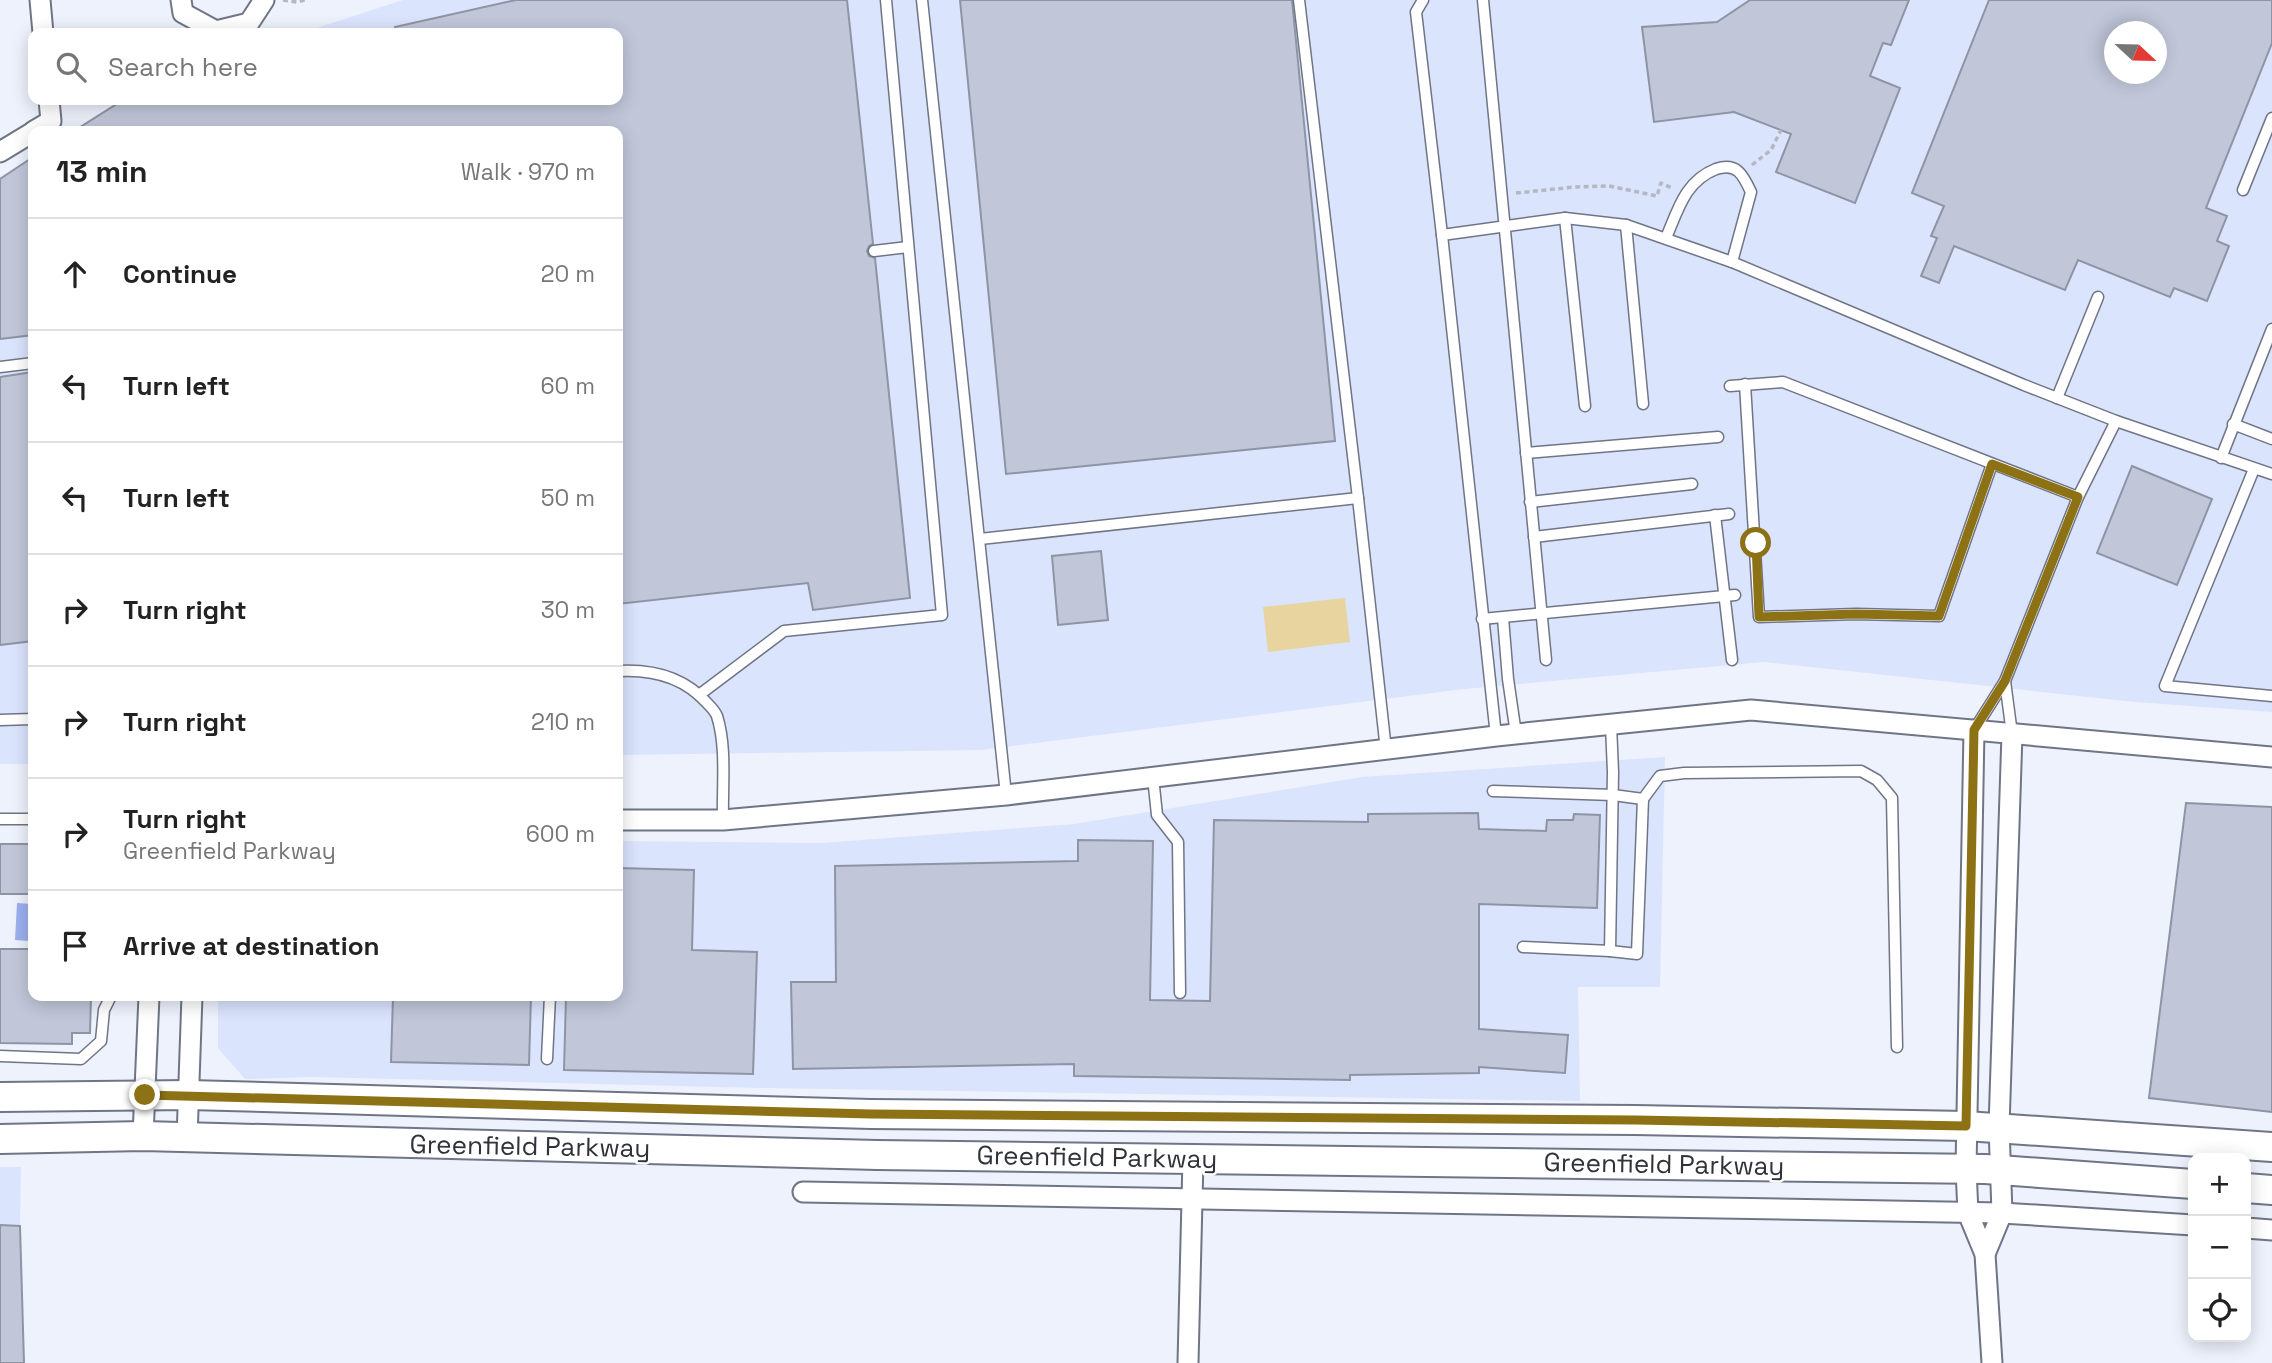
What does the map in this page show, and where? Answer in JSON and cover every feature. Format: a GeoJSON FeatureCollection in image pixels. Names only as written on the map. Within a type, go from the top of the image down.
{"type":"FeatureCollection","features":[{"type":"Feature","properties":{"kind":"main road","name":"Greenfield Parkway"},"geometry":{"type":"LineString","coordinates":[[0,1097],[189,1095],[871,1114],[1966,1126],[2272,1147]]}},
{"type":"Feature","properties":{"kind":"main road","name":"Greenfield Parkway"},"geometry":{"type":"LineString","coordinates":[[0,1139],[143,1136],[850,1154],[1966,1169],[2188,1184]]}},
{"type":"Feature","properties":{"kind":"main road"},"geometry":{"type":"LineString","coordinates":[[2251,1188],[2272,1190]]}},
{"type":"Feature","properties":{"kind":"street"},"geometry":{"type":"LineString","coordinates":[[40,0],[43,28]]}},
{"type":"Feature","properties":{"kind":"street"},"geometry":{"type":"LineString","coordinates":[[181,0],[183,13],[210,28]]}},
{"type":"Feature","properties":{"kind":"street"},"geometry":{"type":"LineString","coordinates":[[228,28],[249,23],[264,0]]}},
{"type":"Feature","properties":{"kind":"street"},"geometry":{"type":"LineString","coordinates":[[43,126],[51,121],[49,105]]}},
{"type":"Feature","properties":{"kind":"street"},"geometry":{"type":"LineString","coordinates":[[0,152],[28,136]]}},
{"type":"Feature","properties":{"kind":"street"},"geometry":{"type":"LineString","coordinates":[[623,820],[723,820],[1006,795],[1496,736],[1751,710],[2272,757]]}},
{"type":"Feature","properties":{"kind":"street"},"geometry":{"type":"LineString","coordinates":[[1974,730],[1966,1169],[1968,1213],[1985,1254],[1992,1363]]}},
{"type":"Feature","properties":{"kind":"street"},"geometry":{"type":"LineString","coordinates":[[1985,1254],[2002,1213],[1999,1127],[2012,734]]}},
{"type":"Feature","properties":{"kind":"street"},"geometry":{"type":"LineString","coordinates":[[143,1136],[149,1001]]}},
{"type":"Feature","properties":{"kind":"street"},"geometry":{"type":"LineString","coordinates":[[187,1138],[192,1001]]}},
{"type":"Feature","properties":{"kind":"street"},"geometry":{"type":"LineString","coordinates":[[1188,1363],[1193,1158]]}},
{"type":"Feature","properties":{"kind":"street"},"geometry":{"type":"LineString","coordinates":[[803,1192],[2002,1213],[2188,1225]]}},
{"type":"Feature","properties":{"kind":"street"},"geometry":{"type":"LineString","coordinates":[[2251,1228],[2272,1230]]}},
{"type":"Feature","properties":{"kind":"lane"},"geometry":{"type":"LineString","coordinates":[[699,695],[784,631],[942,614],[886,0]]}},
{"type":"Feature","properties":{"kind":"lane"},"geometry":{"type":"LineString","coordinates":[[922,0],[1006,795]]}},
{"type":"Feature","properties":{"kind":"lane"},"geometry":{"type":"LineString","coordinates":[[1299,0],[1386,750]]}},
{"type":"Feature","properties":{"kind":"lane"},"geometry":{"type":"LineString","coordinates":[[1423,0],[1416,12],[1443,235],[1496,736]]}},
{"type":"Feature","properties":{"kind":"lane"},"geometry":{"type":"LineString","coordinates":[[1483,0],[1546,660]]}},
{"type":"Feature","properties":{"kind":"lane"},"geometry":{"type":"LineString","coordinates":[[2243,190],[2272,118]]}},
{"type":"Feature","properties":{"kind":"lane"},"geometry":{"type":"LineString","coordinates":[[1666,238],[1686,193],[1696,179],[1722,167],[1735,168],[1742,173],[1751,192],[1732,262]]}},
{"type":"Feature","properties":{"kind":"lane"},"geometry":{"type":"LineString","coordinates":[[1443,235],[1565,218],[1626,225],[1732,262],[2116,421],[2272,474]]}},
{"type":"Feature","properties":{"kind":"lane"},"geometry":{"type":"LineString","coordinates":[[1565,218],[1585,406]]}},
{"type":"Feature","properties":{"kind":"lane"},"geometry":{"type":"LineString","coordinates":[[1626,225],[1643,404]]}},
{"type":"Feature","properties":{"kind":"lane"},"geometry":{"type":"LineString","coordinates":[[874,251],[908,247]]}},
{"type":"Feature","properties":{"kind":"lane"},"geometry":{"type":"LineString","coordinates":[[2057,398],[2098,297]]}},
{"type":"Feature","properties":{"kind":"lane"},"geometry":{"type":"LineString","coordinates":[[2221,458],[2272,329]]}},
{"type":"Feature","properties":{"kind":"lane"},"geometry":{"type":"LineString","coordinates":[[0,367],[28,364]]}},
{"type":"Feature","properties":{"kind":"lane"},"geometry":{"type":"LineString","coordinates":[[1730,386],[1783,382],[2078,497]]}},
{"type":"Feature","properties":{"kind":"lane"},"geometry":{"type":"LineString","coordinates":[[1745,384],[1759,617],[1856,614],[1939,616],[1992,464]]}},
{"type":"Feature","properties":{"kind":"lane"},"geometry":{"type":"LineString","coordinates":[[1974,730],[2005,681],[2078,497],[2116,421]]}},
{"type":"Feature","properties":{"kind":"lane"},"geometry":{"type":"LineString","coordinates":[[2233,424],[2272,439]]}},
{"type":"Feature","properties":{"kind":"lane"},"geometry":{"type":"LineString","coordinates":[[1525,453],[1718,437]]}},
{"type":"Feature","properties":{"kind":"lane"},"geometry":{"type":"LineString","coordinates":[[2254,469],[2165,685],[2272,696]]}},
{"type":"Feature","properties":{"kind":"lane"},"geometry":{"type":"LineString","coordinates":[[1530,502],[1692,484]]}},
{"type":"Feature","properties":{"kind":"lane"},"geometry":{"type":"LineString","coordinates":[[980,539],[1358,498]]}},
{"type":"Feature","properties":{"kind":"lane"},"geometry":{"type":"LineString","coordinates":[[1534,537],[1729,514]]}},
{"type":"Feature","properties":{"kind":"lane"},"geometry":{"type":"LineString","coordinates":[[1715,515],[1729,595],[1732,660]]}},
{"type":"Feature","properties":{"kind":"lane"},"geometry":{"type":"LineString","coordinates":[[1482,619],[1729,595]]}},
{"type":"Feature","properties":{"kind":"lane"},"geometry":{"type":"LineString","coordinates":[[1503,618],[1516,734]]}},
{"type":"Feature","properties":{"kind":"lane"},"geometry":{"type":"LineString","coordinates":[[623,671],[657,673],[682,681],[717,713],[722,753],[723,820]]}},
{"type":"Feature","properties":{"kind":"lane"},"geometry":{"type":"LineString","coordinates":[[2005,681],[2012,734]]}},
{"type":"Feature","properties":{"kind":"lane"},"geometry":{"type":"LineString","coordinates":[[0,720],[28,719]]}},
{"type":"Feature","properties":{"kind":"lane"},"geometry":{"type":"LineString","coordinates":[[1610,951],[1613,795],[1611,725]]}},
{"type":"Feature","properties":{"kind":"lane"},"geometry":{"type":"LineString","coordinates":[[1523,947],[1637,954],[1643,799],[1660,776],[1684,773],[1861,771],[1877,780],[1892,798],[1896,1047]]}},
{"type":"Feature","properties":{"kind":"lane"},"geometry":{"type":"LineString","coordinates":[[1153,777],[1157,815],[1178,842],[1180,993]]}},
{"type":"Feature","properties":{"kind":"lane"},"geometry":{"type":"LineString","coordinates":[[1493,791],[1613,795],[1643,799]]}},
{"type":"Feature","properties":{"kind":"lane"},"geometry":{"type":"LineString","coordinates":[[0,819],[28,819]]}},
{"type":"Feature","properties":{"kind":"lane"},"geometry":{"type":"LineString","coordinates":[[0,1056],[81,1059],[101,1041],[104,1010],[108,1001]]}},
{"type":"Feature","properties":{"kind":"lane"},"geometry":{"type":"LineString","coordinates":[[547,1059],[550,1001]]}},
{"type":"Feature","properties":{"kind":"path"},"geometry":{"type":"LineString","coordinates":[[281,0],[305,0]]}},
{"type":"Feature","properties":{"kind":"path"},"geometry":{"type":"LineString","coordinates":[[1742,173],[1771,150],[1781,130]]}},
{"type":"Feature","properties":{"kind":"path"},"geometry":{"type":"LineString","coordinates":[[1500,195],[1609,186],[1657,196],[1661,183],[1686,193]]}},
{"type":"Feature","properties":{"kind":"shaded area"},"geometry":{"type":"Polygon","coordinates":[[[403,0],[2272,0],[2272,712],[2135,702],[1764,662],[1464,689],[981,750],[623,755],[623,126],[82,126],[115,105],[623,105],[623,28],[316,28],[403,0]]]}},
{"type":"Feature","properties":{"kind":"shaded area"},"geometry":{"type":"Polygon","coordinates":[[[28,160],[28,764],[0,764],[0,179],[28,160]]]}},
{"type":"Feature","properties":{"kind":"shaded area"},"geometry":{"type":"Polygon","coordinates":[[[1345,598],[1350,642],[1268,652],[1263,607],[1345,598]]]}},
{"type":"Feature","properties":{"kind":"shaded area"},"geometry":{"type":"Polygon","coordinates":[[[1665,757],[1660,987],[1578,987],[1580,1101],[760,1088],[313,1077],[245,1079],[218,1048],[218,1001],[623,1001],[623,841],[822,843],[1074,824],[1362,777],[1665,757]]]}},
{"type":"Feature","properties":{"kind":"shaded area"},"geometry":{"type":"Polygon","coordinates":[[[0,1167],[21,1167],[24,1363],[0,1363],[0,1167]]]}},
{"type":"Feature","properties":{"kind":"water"},"geometry":{"type":"Polygon","coordinates":[[[17,903],[28,904],[28,941],[15,940],[17,903]]]}},
{"type":"Feature","properties":{"kind":"building"},"geometry":{"type":"Polygon","coordinates":[[[516,0],[847,0],[873,244],[867,251],[869,256],[875,258],[910,598],[813,610],[808,583],[623,603],[623,126],[82,126],[115,105],[623,105],[623,28],[395,27],[516,0]]]}},
{"type":"Feature","properties":{"kind":"building"},"geometry":{"type":"Polygon","coordinates":[[[960,0],[1292,0],[1335,441],[1006,474],[960,0]]]}},
{"type":"Feature","properties":{"kind":"building"},"geometry":{"type":"Polygon","coordinates":[[[1750,0],[1909,0],[1891,45],[1883,43],[1870,76],[1900,88],[1855,203],[1776,172],[1791,134],[1734,112],[1654,122],[1642,27],[1717,22],[1750,0]]]}},
{"type":"Feature","properties":{"kind":"building"},"geometry":{"type":"Polygon","coordinates":[[[1989,0],[2272,0],[2272,43],[2206,208],[2227,216],[2217,241],[2229,246],[2207,301],[2174,288],[2170,297],[2078,260],[2065,290],[1954,246],[1939,283],[1921,276],[1937,238],[1931,236],[1944,206],[1912,193],[1989,0]]]}},
{"type":"Feature","properties":{"kind":"building"},"geometry":{"type":"Polygon","coordinates":[[[28,160],[28,336],[0,339],[0,179],[28,160]]]}},
{"type":"Feature","properties":{"kind":"building"},"geometry":{"type":"Polygon","coordinates":[[[28,373],[28,642],[0,645],[0,377],[28,373]]]}},
{"type":"Feature","properties":{"kind":"building"},"geometry":{"type":"Polygon","coordinates":[[[2132,466],[2212,499],[2177,585],[2097,553],[2132,466]]]}},
{"type":"Feature","properties":{"kind":"building"},"geometry":{"type":"Polygon","coordinates":[[[1101,551],[1108,620],[1058,625],[1052,556],[1101,551]]]}},
{"type":"Feature","properties":{"kind":"building"},"geometry":{"type":"Polygon","coordinates":[[[2186,803],[2272,807],[2272,1112],[2149,1098],[2186,803]]]}},
{"type":"Feature","properties":{"kind":"building"},"geometry":{"type":"Polygon","coordinates":[[[1478,813],[1479,829],[1546,831],[1547,820],[1573,820],[1574,814],[1600,815],[1597,908],[1479,904],[1479,1029],[1568,1035],[1565,1073],[1479,1067],[1479,1073],[1350,1075],[1350,1080],[1074,1076],[1074,1064],[793,1069],[791,982],[836,982],[835,866],[1078,861],[1078,840],[1153,841],[1150,1000],[1210,1001],[1214,820],[1368,822],[1368,814],[1478,813]]]}},
{"type":"Feature","properties":{"kind":"building"},"geometry":{"type":"Polygon","coordinates":[[[0,844],[28,844],[28,894],[0,894],[0,844]]]}},
{"type":"Feature","properties":{"kind":"building"},"geometry":{"type":"Polygon","coordinates":[[[623,868],[694,870],[692,950],[757,952],[753,1074],[564,1070],[566,1001],[623,1001],[623,868]]]}},
{"type":"Feature","properties":{"kind":"building"},"geometry":{"type":"Polygon","coordinates":[[[0,949],[28,949],[28,1001],[91,1001],[90,1033],[72,1033],[72,1044],[0,1043],[0,949]]]}},
{"type":"Feature","properties":{"kind":"building"},"geometry":{"type":"Polygon","coordinates":[[[393,1001],[531,1001],[529,1065],[391,1062],[393,1001]]]}},
{"type":"Feature","properties":{"kind":"building"},"geometry":{"type":"Polygon","coordinates":[[[0,1225],[20,1226],[24,1363],[0,1363],[0,1225]]]}},
{"type":"Feature","properties":{"kind":"route"},"geometry":{"type":"LineString","coordinates":[[145,1095],[871,1114],[1635,1120],[1966,1126],[1974,730],[2005,681],[2078,497],[1992,464],[1939,616],[1856,614],[1759,617],[1756,543]]}}]}
